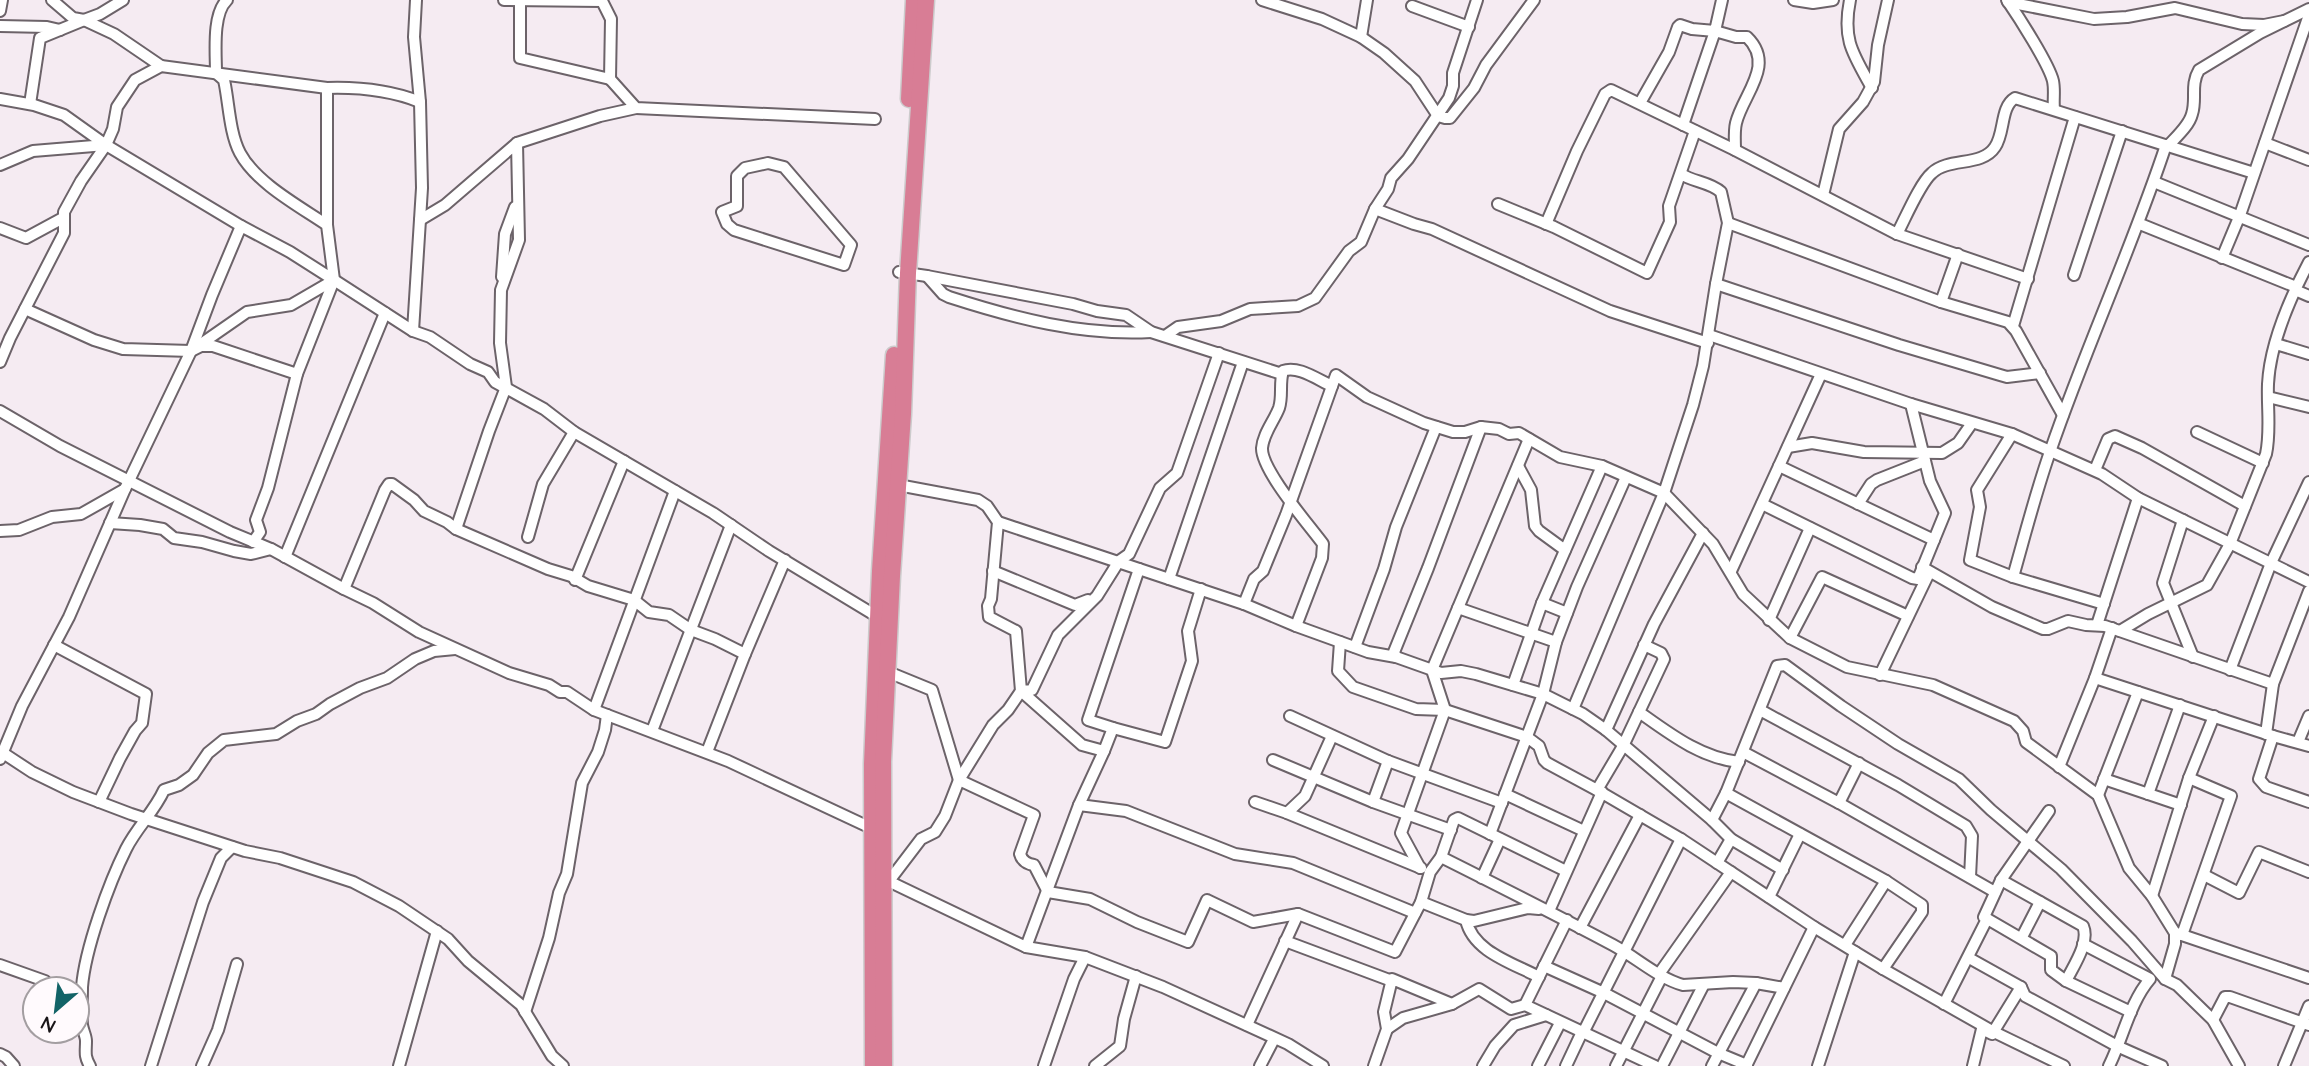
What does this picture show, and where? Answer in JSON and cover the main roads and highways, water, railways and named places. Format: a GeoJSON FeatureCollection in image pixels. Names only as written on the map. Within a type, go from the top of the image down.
{"type":"FeatureCollection","features":[{"type":"Feature","properties":{"kind":"highway"},"geometry":{"type":"LineString","coordinates":[[884,1066],[887,880],[883,793],[903,414],[903,273],[914,0]]}},
{"type":"Feature","properties":{"kind":"highway"},"geometry":{"type":"LineString","coordinates":[[873,1066],[871,828],[878,617],[926,0]]}}]}
